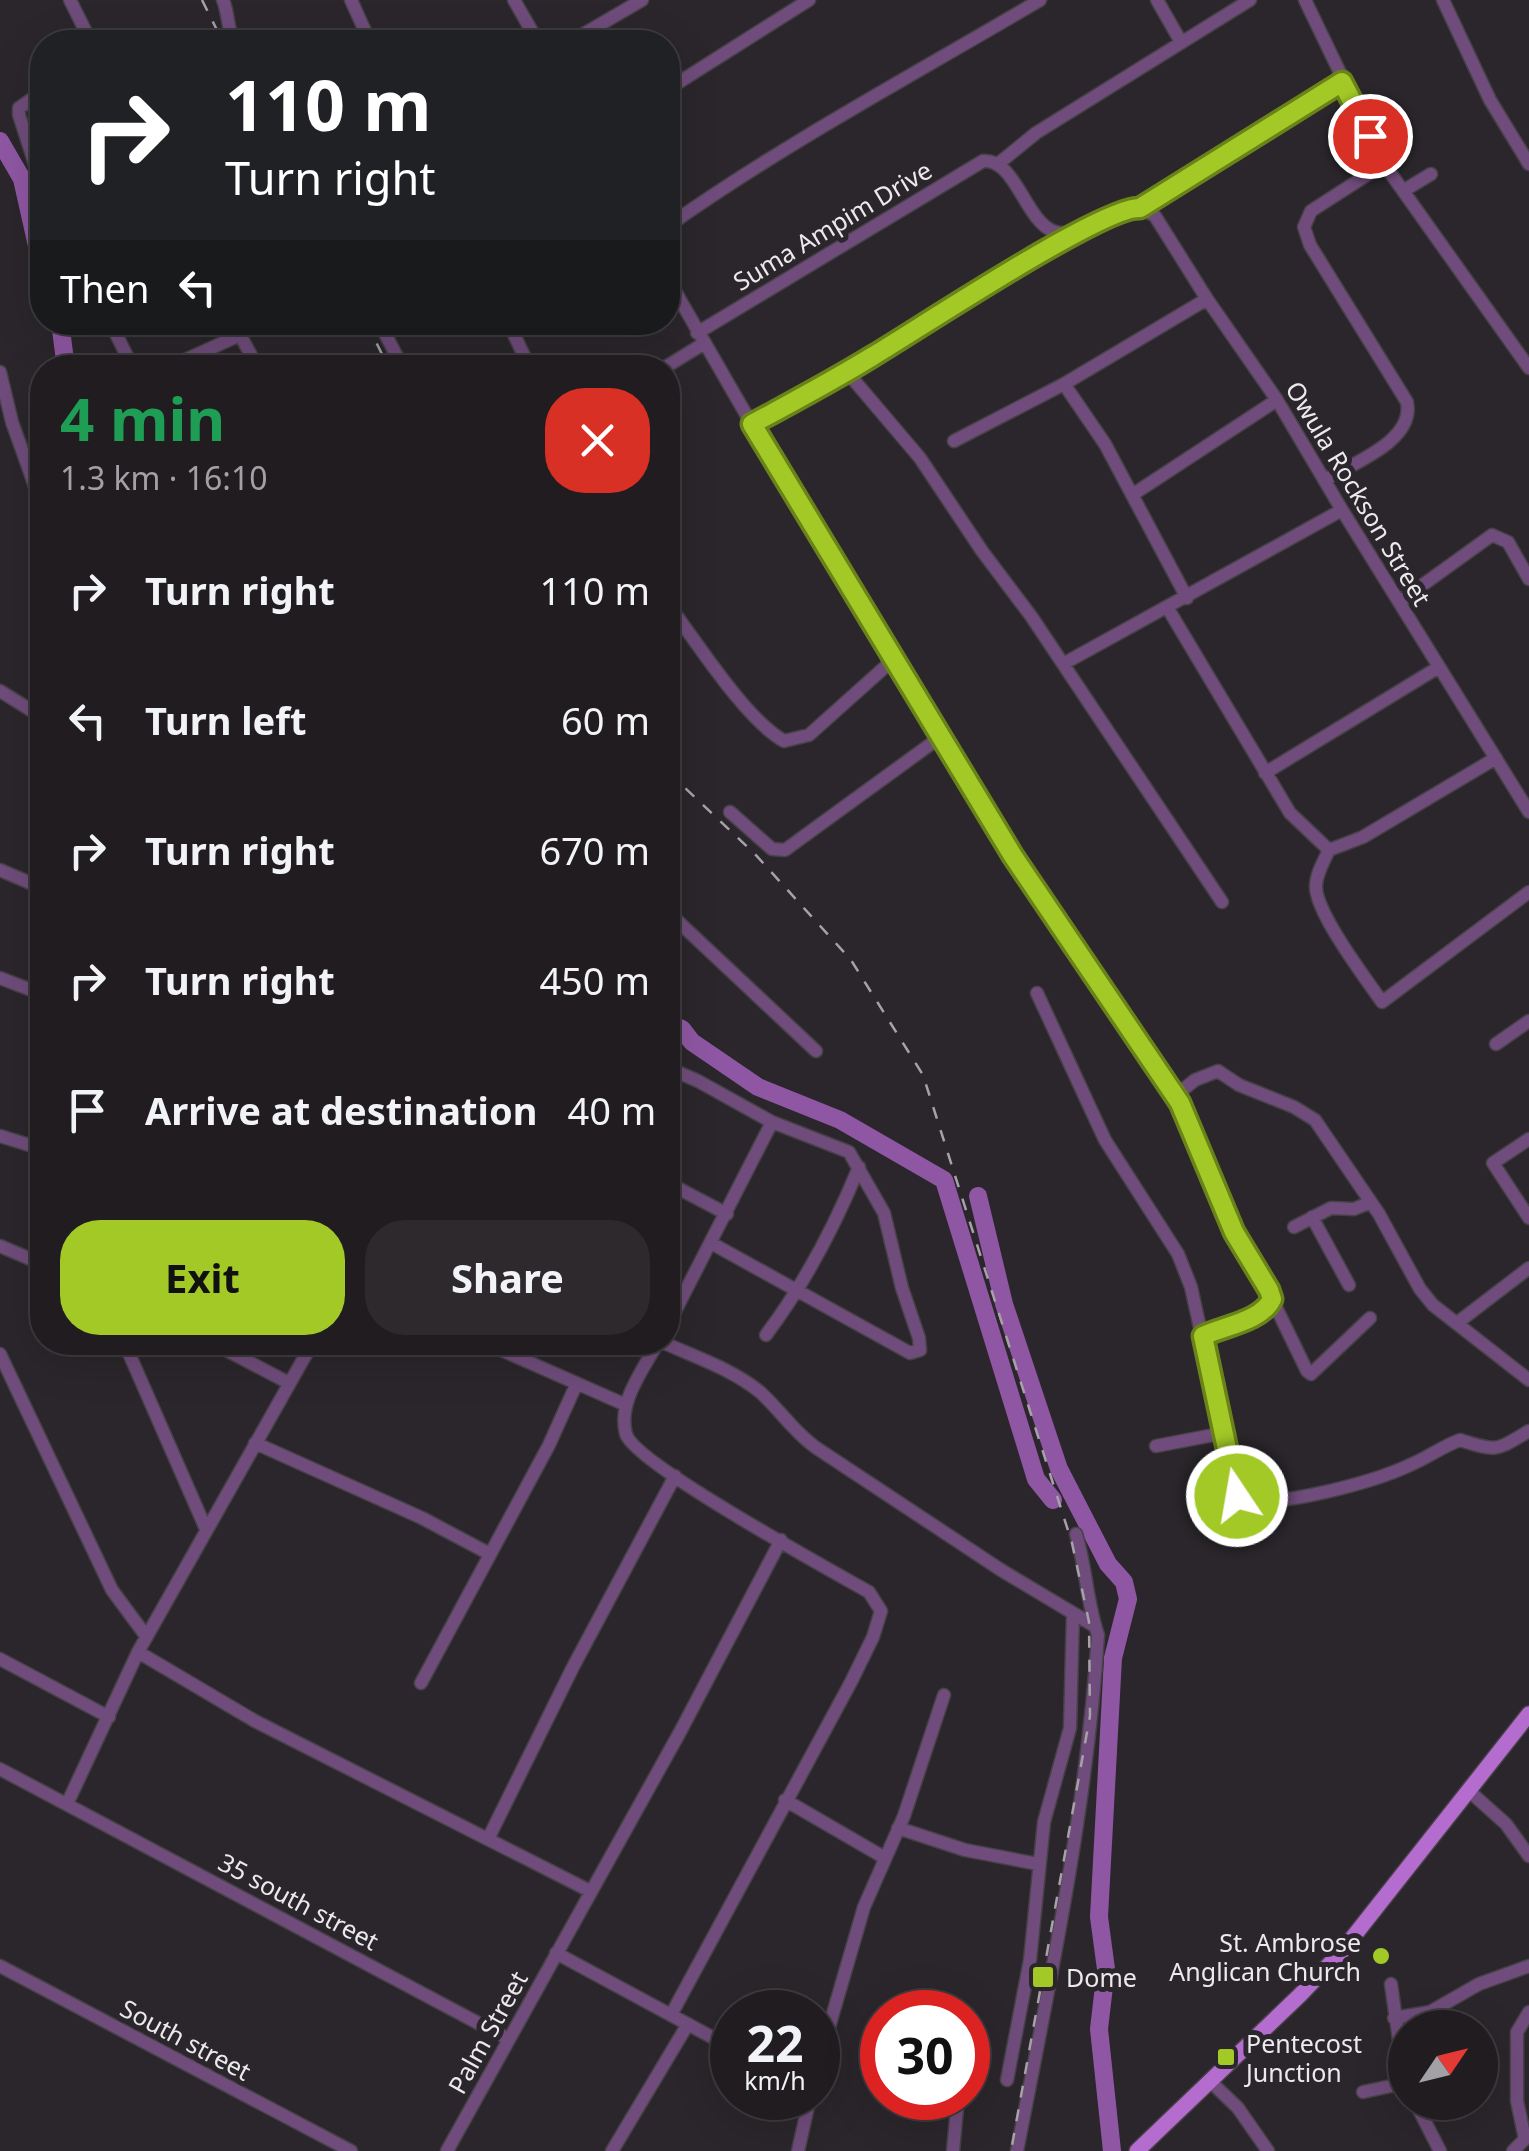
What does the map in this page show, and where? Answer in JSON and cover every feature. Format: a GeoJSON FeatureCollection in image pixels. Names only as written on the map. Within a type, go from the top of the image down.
{"type":"FeatureCollection","features":[{"type":"Feature","properties":{"kind":"main road"},"geometry":{"type":"LineString","coordinates":[[1144,2148],[1342,1951],[1529,1714]]}},
{"type":"Feature","properties":{"kind":"street"},"geometry":{"type":"LineString","coordinates":[[70,0],[85,30]]}},
{"type":"Feature","properties":{"kind":"street"},"geometry":{"type":"LineString","coordinates":[[223,0],[228,30]]}},
{"type":"Feature","properties":{"kind":"street"},"geometry":{"type":"LineString","coordinates":[[351,0],[365,30]]}},
{"type":"Feature","properties":{"kind":"street"},"geometry":{"type":"LineString","coordinates":[[514,0],[531,30]]}},
{"type":"Feature","properties":{"kind":"street"},"geometry":{"type":"LineString","coordinates":[[591,30],[642,0]]}},
{"type":"Feature","properties":{"kind":"street"},"geometry":{"type":"LineString","coordinates":[[680,82],[808,0]]}},
{"type":"Feature","properties":{"kind":"street"},"geometry":{"type":"LineString","coordinates":[[680,217],[721,188],[1040,0]]}},
{"type":"Feature","properties":{"kind":"street"},"geometry":{"type":"LineString","coordinates":[[1157,0],[1181,42]]}},
{"type":"Feature","properties":{"kind":"street","name":"Suma Ampim Drive"},"geometry":{"type":"LineString","coordinates":[[680,355],[700,338],[982,161],[995,162],[1250,0]]}},
{"type":"Feature","properties":{"kind":"street"},"geometry":{"type":"LineString","coordinates":[[1305,0],[1384,164],[1529,368]]}},
{"type":"Feature","properties":{"kind":"street"},"geometry":{"type":"LineString","coordinates":[[1443,0],[1490,100],[1529,164]]}},
{"type":"Feature","properties":{"kind":"street"},"geometry":{"type":"LineString","coordinates":[[752,424],[847,372],[1076,234],[1120,210],[1140,208],[1342,82]]}},
{"type":"Feature","properties":{"kind":"street"},"geometry":{"type":"LineString","coordinates":[[30,99],[19,108],[30,149]]}},
{"type":"Feature","properties":{"kind":"street"},"geometry":{"type":"LineString","coordinates":[[995,162],[1042,225],[1056,233],[1076,234]]}},
{"type":"Feature","properties":{"kind":"street"},"geometry":{"type":"LineString","coordinates":[[1325,480],[1400,433],[1410,412],[1310,244],[1304,227],[1311,211],[1384,164]]}},
{"type":"Feature","properties":{"kind":"street"},"geometry":{"type":"LineString","coordinates":[[1403,191],[1431,174]]}},
{"type":"Feature","properties":{"kind":"street","name":"Owula Rockson Street"},"geometry":{"type":"LineString","coordinates":[[1140,208],[1155,216],[1277,400],[1529,812]]}},
{"type":"Feature","properties":{"kind":"street"},"geometry":{"type":"LineString","coordinates":[[954,441],[1064,384],[1207,299]]}},
{"type":"Feature","properties":{"kind":"street"},"geometry":{"type":"LineString","coordinates":[[680,301],[1013,856],[1175,1096],[1234,1232],[1254,1261],[1307,1372],[1311,1374],[1370,1318]]}},
{"type":"Feature","properties":{"kind":"street"},"geometry":{"type":"LineString","coordinates":[[190,355],[225,335]]}},
{"type":"Feature","properties":{"kind":"street"},"geometry":{"type":"LineString","coordinates":[[0,372],[30,472]]}},
{"type":"Feature","properties":{"kind":"street"},"geometry":{"type":"LineString","coordinates":[[847,372],[920,458],[1222,902]]}},
{"type":"Feature","properties":{"kind":"street"},"geometry":{"type":"LineString","coordinates":[[1064,384],[1104,444],[1186,598]]}},
{"type":"Feature","properties":{"kind":"street"},"geometry":{"type":"LineString","coordinates":[[1132,495],[1277,400]]}},
{"type":"Feature","properties":{"kind":"street"},"geometry":{"type":"LineString","coordinates":[[1062,664],[1342,510]]}},
{"type":"Feature","properties":{"kind":"street"},"geometry":{"type":"LineString","coordinates":[[1399,602],[1492,535],[1508,542],[1529,580]]}},
{"type":"Feature","properties":{"kind":"street"},"geometry":{"type":"LineString","coordinates":[[1167,607],[1290,813],[1330,850]]}},
{"type":"Feature","properties":{"kind":"street"},"geometry":{"type":"LineString","coordinates":[[680,620],[735,692],[772,734],[784,741],[808,735],[895,658]]}},
{"type":"Feature","properties":{"kind":"street"},"geometry":{"type":"LineString","coordinates":[[1266,773],[1440,667]]}},
{"type":"Feature","properties":{"kind":"street"},"geometry":{"type":"LineString","coordinates":[[0,690],[30,709]]}},
{"type":"Feature","properties":{"kind":"street"},"geometry":{"type":"LineString","coordinates":[[730,812],[772,849],[785,850],[940,738]]}},
{"type":"Feature","properties":{"kind":"street"},"geometry":{"type":"LineString","coordinates":[[1496,758],[1363,837],[1330,850],[1317,878],[1317,895],[1382,1002],[1529,892]]}},
{"type":"Feature","properties":{"kind":"street"},"geometry":{"type":"LineString","coordinates":[[0,870],[30,883]]}},
{"type":"Feature","properties":{"kind":"street"},"geometry":{"type":"LineString","coordinates":[[680,923],[816,1051]]}},
{"type":"Feature","properties":{"kind":"street"},"geometry":{"type":"LineString","coordinates":[[0,978],[30,989]]}},
{"type":"Feature","properties":{"kind":"street"},"geometry":{"type":"LineString","coordinates":[[1037,994],[1105,1140],[1178,1254],[1203,1336],[1237,1496],[1247,1502],[1283,1498],[1359,1482],[1406,1467],[1460,1440],[1484,1450],[1496,1449],[1529,1430]]}},
{"type":"Feature","properties":{"kind":"street"},"geometry":{"type":"LineString","coordinates":[[1496,1044],[1529,1021]]}},
{"type":"Feature","properties":{"kind":"street"},"geometry":{"type":"LineString","coordinates":[[1175,1096],[1195,1080],[1218,1071],[1314,1120],[1372,1202],[1420,1289],[1433,1305],[1529,1380]]}},
{"type":"Feature","properties":{"kind":"street"},"geometry":{"type":"LineString","coordinates":[[680,1073],[772,1122],[849,1152],[884,1213],[920,1350],[910,1353],[711,1243]]}},
{"type":"Feature","properties":{"kind":"street"},"geometry":{"type":"LineString","coordinates":[[680,1290],[727,1214],[772,1122]]}},
{"type":"Feature","properties":{"kind":"street"},"geometry":{"type":"LineString","coordinates":[[0,1136],[30,1145]]}},
{"type":"Feature","properties":{"kind":"street"},"geometry":{"type":"LineString","coordinates":[[1529,1139],[1493,1163],[1529,1218]]}},
{"type":"Feature","properties":{"kind":"street"},"geometry":{"type":"LineString","coordinates":[[766,1335],[798,1291],[839,1217],[860,1168]]}},
{"type":"Feature","properties":{"kind":"street"},"geometry":{"type":"LineString","coordinates":[[680,1189],[727,1214]]}},
{"type":"Feature","properties":{"kind":"street"},"geometry":{"type":"LineString","coordinates":[[1294,1227],[1330,1208],[1354,1209],[1372,1202]]}},
{"type":"Feature","properties":{"kind":"street"},"geometry":{"type":"LineString","coordinates":[[1312,1218],[1349,1285]]}},
{"type":"Feature","properties":{"kind":"street"},"geometry":{"type":"LineString","coordinates":[[0,1246],[30,1259]]}},
{"type":"Feature","properties":{"kind":"street"},"geometry":{"type":"LineString","coordinates":[[1457,1323],[1529,1268]]}},
{"type":"Feature","properties":{"kind":"street"},"geometry":{"type":"LineString","coordinates":[[1203,1336],[1256,1316],[1272,1299]]}},
{"type":"Feature","properties":{"kind":"street"},"geometry":{"type":"LineString","coordinates":[[680,1351],[742,1378],[815,1447],[1001,1570],[1093,1625]]}},
{"type":"Feature","properties":{"kind":"street"},"geometry":{"type":"LineString","coordinates":[[0,1354],[112,1590],[146,1636]]}},
{"type":"Feature","properties":{"kind":"street"},"geometry":{"type":"LineString","coordinates":[[130,1355],[206,1529]]}},
{"type":"Feature","properties":{"kind":"street"},"geometry":{"type":"LineString","coordinates":[[235,1355],[289,1384]]}},
{"type":"Feature","properties":{"kind":"street"},"geometry":{"type":"LineString","coordinates":[[67,1804],[146,1636],[306,1355]]}},
{"type":"Feature","properties":{"kind":"street"},"geometry":{"type":"LineString","coordinates":[[511,1355],[626,1405]]}},
{"type":"Feature","properties":{"kind":"street"},"geometry":{"type":"LineString","coordinates":[[653,1355],[626,1405],[627,1440],[674,1476],[870,1592],[881,1611],[852,1682],[671,2015]]}},
{"type":"Feature","properties":{"kind":"street"},"geometry":{"type":"LineString","coordinates":[[421,1682],[549,1445],[576,1385]]}},
{"type":"Feature","properties":{"kind":"street"},"geometry":{"type":"LineString","coordinates":[[1156,1446],[1224,1434]]}},
{"type":"Feature","properties":{"kind":"street"},"geometry":{"type":"LineString","coordinates":[[254,1444],[422,1518],[488,1553]]}},
{"type":"Feature","properties":{"kind":"street"},"geometry":{"type":"LineString","coordinates":[[488,1838],[674,1476]]}},
{"type":"Feature","properties":{"kind":"street"},"geometry":{"type":"LineString","coordinates":[[1017,2151],[1036,2062],[1085,1767],[1096,1672],[1098,1635],[1076,1534]]}},
{"type":"Feature","properties":{"kind":"street"},"geometry":{"type":"LineString","coordinates":[[556,1953],[680,1732],[781,1540]]}},
{"type":"Feature","properties":{"kind":"street"},"geometry":{"type":"LineString","coordinates":[[1007,2080],[1030,1960],[1038,1864],[1052,1788],[1070,1728],[1074,1689],[1072,1612]]}},
{"type":"Feature","properties":{"kind":"street"},"geometry":{"type":"LineString","coordinates":[[138,1652],[254,1721],[590,1891]]}},
{"type":"Feature","properties":{"kind":"street"},"geometry":{"type":"LineString","coordinates":[[0,1660],[109,1717]]}},
{"type":"Feature","properties":{"kind":"street"},"geometry":{"type":"LineString","coordinates":[[840,1990],[864,1908],[898,1828],[944,1696]]}},
{"type":"Feature","properties":{"kind":"street","name":"35 south street"},"geometry":{"type":"LineString","coordinates":[[0,1769],[508,2039]]}},
{"type":"Feature","properties":{"kind":"street"},"geometry":{"type":"LineString","coordinates":[[1468,1790],[1506,1824],[1529,1856]]}},
{"type":"Feature","properties":{"kind":"street"},"geometry":{"type":"LineString","coordinates":[[786,1800],[886,1858]]}},
{"type":"Feature","properties":{"kind":"street"},"geometry":{"type":"LineString","coordinates":[[898,1828],[965,1850],[1038,1864]]}},
{"type":"Feature","properties":{"kind":"street","name":"Palm Street"},"geometry":{"type":"LineString","coordinates":[[447,2151],[556,1953],[710,2036]]}},
{"type":"Feature","properties":{"kind":"street","name":"South street"},"geometry":{"type":"LineString","coordinates":[[0,1966],[351,2151]]}},
{"type":"Feature","properties":{"kind":"street"},"geometry":{"type":"LineString","coordinates":[[1434,2010],[1479,1984],[1529,1966]]}},
{"type":"Feature","properties":{"kind":"street"},"geometry":{"type":"LineString","coordinates":[[1392,1984],[1394,2010]]}},
{"type":"Feature","properties":{"kind":"street"},"geometry":{"type":"LineString","coordinates":[[1513,2151],[1525,2139],[1517,2101],[1517,2032],[1529,2012]]}},
{"type":"Feature","properties":{"kind":"street"},"geometry":{"type":"LineString","coordinates":[[612,2151],[688,2024]]}},
{"type":"Feature","properties":{"kind":"street"},"geometry":{"type":"LineString","coordinates":[[1211,2082],[1238,2108],[1268,2151]]}},
{"type":"Feature","properties":{"kind":"street"},"geometry":{"type":"LineString","coordinates":[[1363,2092],[1388,2086]]}},
{"type":"Feature","properties":{"kind":"street"},"geometry":{"type":"LineString","coordinates":[[798,2151],[805,2120]]}},
{"type":"Feature","properties":{"kind":"street"},"geometry":{"type":"LineString","coordinates":[[953,2151],[956,2120]]}},
{"type":"Feature","properties":{"kind":"street"},"geometry":{"type":"LineString","coordinates":[[1424,2120],[1440,2151]]}},
{"type":"Feature","properties":{"kind":"waterway"},"geometry":{"type":"LineString","coordinates":[[0,141],[22,179],[30,215]]}},
{"type":"Feature","properties":{"kind":"waterway"},"geometry":{"type":"LineString","coordinates":[[62,335],[64,355]]}},
{"type":"Feature","properties":{"kind":"waterway"},"geometry":{"type":"LineString","coordinates":[[680,1028],[692,1042],[758,1087],[840,1120],[944,1180],[1036,1479],[1053,1500]]}},
{"type":"Feature","properties":{"kind":"waterway"},"geometry":{"type":"LineString","coordinates":[[978,1196],[1004,1304],[1059,1469],[1108,1564],[1124,1582],[1128,1599],[1113,1658],[1099,1917],[1106,1969],[1099,2029],[1112,2151]]}},
{"type":"Feature","properties":{"kind":"waterway"},"geometry":{"type":"LineString","coordinates":[[1069,1505],[1075,1497]]}},
{"type":"Feature","properties":{"kind":"railway"},"geometry":{"type":"LineString","coordinates":[[202,0],[217,30]]}},
{"type":"Feature","properties":{"kind":"railway"},"geometry":{"type":"LineString","coordinates":[[372,335],[382,355]]}},
{"type":"Feature","properties":{"kind":"railway"},"geometry":{"type":"LineString","coordinates":[[680,783],[754,853],[851,960],[923,1075],[1072,1543],[1089,1622],[1090,1716],[1011,2151]]}},
{"type":"Feature","properties":{"kind":"place","name":"St. Ambrose Anglican Church"},"geometry":{"type":"Point","coordinates":[1381,1956]}},
{"type":"Feature","properties":{"kind":"place","name":"Dome"},"geometry":{"type":"Point","coordinates":[1043,1977]}},
{"type":"Feature","properties":{"kind":"place","name":"Pentecost Junction"},"geometry":{"type":"Point","coordinates":[1226,2057]}},
{"type":"Feature","properties":{"kind":"route"},"geometry":{"type":"LineString","coordinates":[[1237,1496],[1203,1336],[1256,1316],[1268,1307],[1272,1299],[1269,1290],[1234,1232],[1180,1103],[1013,856],[752,424],[847,372],[1076,234],[1120,210],[1140,208],[1342,82],[1370,136]]}}]}
